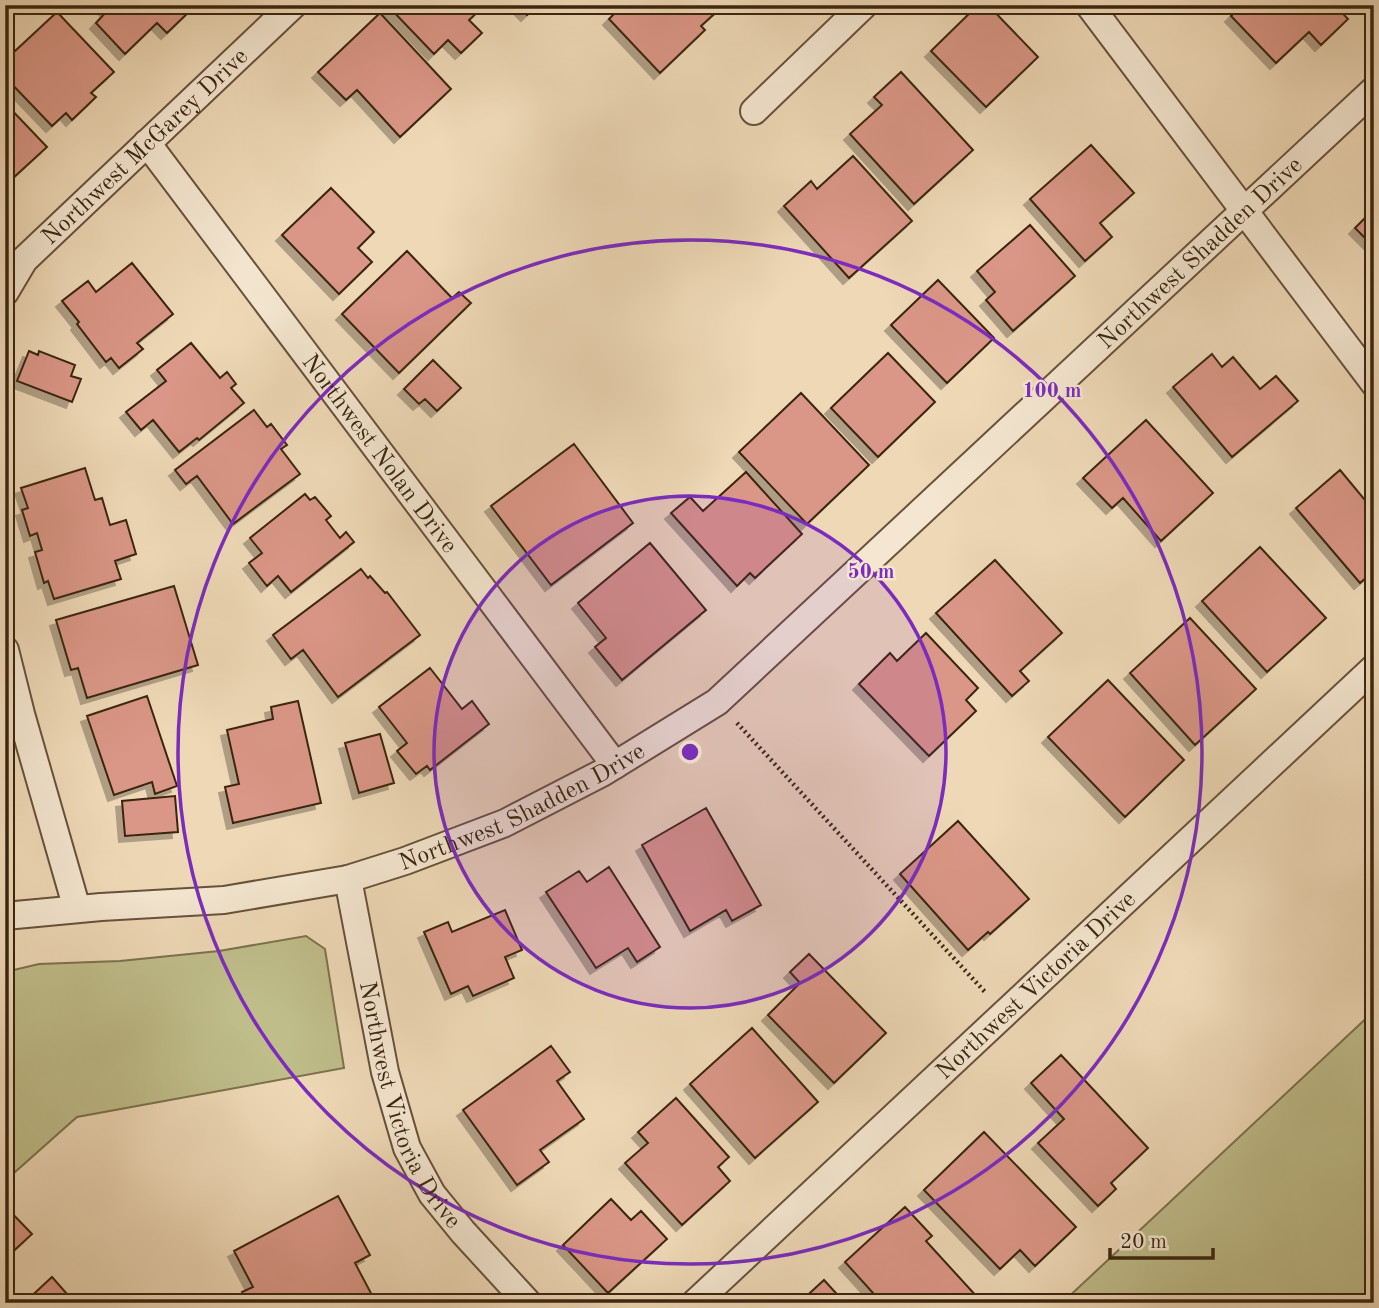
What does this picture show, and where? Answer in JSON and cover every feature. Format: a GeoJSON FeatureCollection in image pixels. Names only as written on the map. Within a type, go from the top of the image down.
{"type":"FeatureCollection","features":[{"type":"Feature","properties":{"kind":"street","name":"Northwest McGarey Drive"},"geometry":{"type":"LineString","coordinates":[[5,292],[24,260],[293,5]]}},
{"type":"Feature","properties":{"kind":"street"},"geometry":{"type":"LineString","coordinates":[[754,111],[864,5]]}},
{"type":"Feature","properties":{"kind":"street"},"geometry":{"type":"LineString","coordinates":[[1089,5],[1374,383]]}},
{"type":"Feature","properties":{"kind":"street","name":"Northwest Shadden Drive"},"geometry":{"type":"LineString","coordinates":[[5,916],[224,900],[348,879],[405,861],[505,823],[615,765],[717,702],[1374,90]]}},
{"type":"Feature","properties":{"kind":"street","name":"Northwest Nolan Drive"},"geometry":{"type":"LineString","coordinates":[[147,143],[615,765]]}},
{"type":"Feature","properties":{"kind":"street"},"geometry":{"type":"LineString","coordinates":[[5,650],[77,909]]}},
{"type":"Feature","properties":{"kind":"street","name":"Northwest Victoria Drive"},"geometry":{"type":"LineString","coordinates":[[695,1303],[1374,668]]}},
{"type":"Feature","properties":{"kind":"street","name":"Northwest Victoria Drive"},"geometry":{"type":"LineString","coordinates":[[348,879],[385,1072],[407,1148],[432,1194],[528,1303]]}},
{"type":"Feature","properties":{"kind":"path"},"geometry":{"type":"LineString","coordinates":[[717,702],[1004,1014]]}},
{"type":"Feature","properties":{"kind":"shaded area"},"geometry":{"type":"Polygon","coordinates":[[[306,936],[325,949],[344,1068],[77,1117],[15,1172],[5,1161],[5,972],[39,964],[120,961],[219,951],[306,936]]]}},
{"type":"Feature","properties":{"kind":"shaded area"},"geometry":{"type":"Polygon","coordinates":[[[1374,1011],[1374,1303],[1062,1303],[1374,1011]]]}},
{"type":"Feature","properties":{"kind":"building"},"geometry":{"type":"Polygon","coordinates":[[[101,5],[194,7],[167,33],[157,23],[125,54],[96,23],[107,11],[101,5]]]}},
{"type":"Feature","properties":{"kind":"building"},"geometry":{"type":"Polygon","coordinates":[[[387,5],[474,5],[479,11],[469,20],[482,33],[461,53],[448,40],[434,54],[387,5]]]}},
{"type":"Feature","properties":{"kind":"building"},"geometry":{"type":"Polygon","coordinates":[[[517,5],[537,5],[527,15],[517,5]]]}},
{"type":"Feature","properties":{"kind":"building"},"geometry":{"type":"Polygon","coordinates":[[[623,5],[724,5],[701,26],[705,30],[660,73],[609,19],[623,5]]]}},
{"type":"Feature","properties":{"kind":"building"},"geometry":{"type":"Polygon","coordinates":[[[978,5],[988,5],[1038,57],[986,107],[931,51],[978,5]]]}},
{"type":"Feature","properties":{"kind":"building"},"geometry":{"type":"Polygon","coordinates":[[[1242,5],[1335,5],[1348,19],[1321,45],[1309,32],[1276,63],[1231,16],[1242,5]]]}},
{"type":"Feature","properties":{"kind":"building"},"geometry":{"type":"Polygon","coordinates":[[[57,12],[114,72],[91,93],[96,97],[72,120],[66,113],[52,126],[5,77],[5,41],[15,51],[57,12]]]}},
{"type":"Feature","properties":{"kind":"building"},"geometry":{"type":"Polygon","coordinates":[[[380,13],[451,89],[400,137],[357,90],[346,100],[318,72],[380,13]]]}},
{"type":"Feature","properties":{"kind":"building"},"geometry":{"type":"Polygon","coordinates":[[[901,72],[973,150],[914,204],[850,134],[882,105],[874,97],[901,72]]]}},
{"type":"Feature","properties":{"kind":"building"},"geometry":{"type":"Polygon","coordinates":[[[5,103],[47,147],[12,179],[9,177],[5,180],[5,103]]]}},
{"type":"Feature","properties":{"kind":"building"},"geometry":{"type":"Polygon","coordinates":[[[1091,145],[1134,193],[1100,223],[1112,237],[1085,261],[1030,199],[1091,145]]]}},
{"type":"Feature","properties":{"kind":"building"},"geometry":{"type":"Polygon","coordinates":[[[853,156],[912,221],[849,278],[784,206],[811,181],[817,189],[853,156]]]}},
{"type":"Feature","properties":{"kind":"building"},"geometry":{"type":"Polygon","coordinates":[[[331,188],[374,232],[358,248],[372,262],[339,294],[282,235],[331,188]]]}},
{"type":"Feature","properties":{"kind":"building"},"geometry":{"type":"Polygon","coordinates":[[[1374,209],[1374,247],[1355,228],[1374,209]]]}},
{"type":"Feature","properties":{"kind":"building"},"geometry":{"type":"Polygon","coordinates":[[[1030,225],[1075,276],[1013,331],[986,300],[995,292],[977,271],[1030,225]]]}},
{"type":"Feature","properties":{"kind":"building"},"geometry":{"type":"Polygon","coordinates":[[[407,251],[452,298],[459,292],[471,303],[399,373],[342,314],[407,251]]]}},
{"type":"Feature","properties":{"kind":"building"},"geometry":{"type":"Polygon","coordinates":[[[132,263],[173,314],[137,343],[143,349],[119,368],[111,358],[106,362],[62,301],[88,281],[96,292],[132,263]]]}},
{"type":"Feature","properties":{"kind":"building"},"geometry":{"type":"Polygon","coordinates":[[[938,280],[994,338],[947,383],[891,325],[938,280]]]}},
{"type":"Feature","properties":{"kind":"building"},"geometry":{"type":"Polygon","coordinates":[[[191,343],[220,378],[227,372],[236,384],[231,388],[244,403],[199,440],[197,438],[179,452],[153,420],[141,430],[126,412],[166,381],[157,370],[191,343]]]}},
{"type":"Feature","properties":{"kind":"building"},"geometry":{"type":"Polygon","coordinates":[[[29,351],[38,355],[39,351],[75,365],[71,376],[81,379],[72,402],[17,381],[29,351]]]}},
{"type":"Feature","properties":{"kind":"building"},"geometry":{"type":"Polygon","coordinates":[[[888,353],[935,402],[878,457],[831,408],[888,353]]]}},
{"type":"Feature","properties":{"kind":"building"},"geometry":{"type":"Polygon","coordinates":[[[1212,354],[1222,367],[1233,357],[1260,389],[1276,376],[1298,401],[1232,457],[1173,387],[1212,354]]]}},
{"type":"Feature","properties":{"kind":"building"},"geometry":{"type":"Polygon","coordinates":[[[433,360],[461,388],[437,411],[425,399],[419,404],[404,389],[433,360]]]}},
{"type":"Feature","properties":{"kind":"building"},"geometry":{"type":"Polygon","coordinates":[[[801,393],[869,465],[807,524],[739,452],[801,393]]]}},
{"type":"Feature","properties":{"kind":"building"},"geometry":{"type":"Polygon","coordinates":[[[254,410],[267,427],[271,424],[287,445],[281,449],[300,474],[233,524],[197,476],[186,484],[175,470],[254,410]]]}},
{"type":"Feature","properties":{"kind":"building"},"geometry":{"type":"Polygon","coordinates":[[[1146,420],[1213,493],[1161,541],[1123,498],[1112,508],[1083,478],[1146,420]]]}},
{"type":"Feature","properties":{"kind":"building"},"geometry":{"type":"Polygon","coordinates":[[[574,444],[633,523],[551,585],[491,506],[574,444]]]}},
{"type":"Feature","properties":{"kind":"building"},"geometry":{"type":"Polygon","coordinates":[[[85,468],[95,500],[102,498],[110,525],[126,520],[136,554],[115,561],[121,579],[54,599],[48,581],[44,583],[35,552],[42,550],[37,533],[30,536],[22,510],[28,508],[21,488],[85,468]]]}},
{"type":"Feature","properties":{"kind":"building"},"geometry":{"type":"Polygon","coordinates":[[[1340,470],[1374,511],[1374,571],[1360,583],[1296,508],[1340,470]]]}},
{"type":"Feature","properties":{"kind":"building"},"geometry":{"type":"Polygon","coordinates":[[[746,472],[802,534],[755,578],[750,573],[737,586],[671,513],[690,497],[703,511],[746,472]]]}},
{"type":"Feature","properties":{"kind":"building"},"geometry":{"type":"Polygon","coordinates":[[[305,494],[310,500],[315,497],[331,516],[326,520],[340,538],[346,532],[354,542],[291,592],[278,576],[267,586],[249,563],[262,553],[250,538],[305,494]]]}},
{"type":"Feature","properties":{"kind":"building"},"geometry":{"type":"Polygon","coordinates":[[[650,543],[706,610],[622,680],[595,647],[606,638],[578,603],[650,543]]]}},
{"type":"Feature","properties":{"kind":"building"},"geometry":{"type":"Polygon","coordinates":[[[1260,547],[1326,618],[1267,672],[1202,601],[1260,547]]]}},
{"type":"Feature","properties":{"kind":"building"},"geometry":{"type":"Polygon","coordinates":[[[995,560],[1062,633],[1020,671],[1029,681],[1012,696],[936,613],[995,560]]]}},
{"type":"Feature","properties":{"kind":"building"},"geometry":{"type":"Polygon","coordinates":[[[361,569],[368,578],[370,576],[387,592],[420,635],[338,697],[303,650],[291,659],[273,635],[361,569]]]}},
{"type":"Feature","properties":{"kind":"building"},"geometry":{"type":"Polygon","coordinates":[[[174,586],[198,665],[87,698],[78,668],[71,670],[56,620],[174,586]]]}},
{"type":"Feature","properties":{"kind":"building"},"geometry":{"type":"Polygon","coordinates":[[[1190,618],[1256,689],[1195,745],[1130,673],[1190,618]]]}},
{"type":"Feature","properties":{"kind":"building"},"geometry":{"type":"Polygon","coordinates":[[[926,633],[978,688],[966,700],[976,711],[929,756],[859,684],[890,653],[897,661],[926,633]]]}},
{"type":"Feature","properties":{"kind":"building"},"geometry":{"type":"Polygon","coordinates":[[[430,668],[462,709],[472,701],[489,724],[430,770],[427,766],[416,774],[397,751],[407,743],[379,707],[430,668]]]}},
{"type":"Feature","properties":{"kind":"building"},"geometry":{"type":"Polygon","coordinates":[[[1108,680],[1184,760],[1125,817],[1048,737],[1108,680]]]}},
{"type":"Feature","properties":{"kind":"building"},"geometry":{"type":"Polygon","coordinates":[[[147,696],[177,786],[155,794],[152,782],[114,795],[87,716],[147,696]]]}},
{"type":"Feature","properties":{"kind":"building"},"geometry":{"type":"Polygon","coordinates":[[[298,701],[321,803],[233,823],[225,787],[239,784],[227,730],[273,719],[271,707],[298,701]]]}},
{"type":"Feature","properties":{"kind":"building"},"geometry":{"type":"Polygon","coordinates":[[[380,734],[394,783],[359,793],[345,743],[380,734]]]}},
{"type":"Feature","properties":{"kind":"building"},"geometry":{"type":"Polygon","coordinates":[[[175,796],[178,832],[125,836],[122,801],[175,796]]]}},
{"type":"Feature","properties":{"kind":"building"},"geometry":{"type":"Polygon","coordinates":[[[706,808],[761,905],[732,921],[726,910],[690,931],[642,845],[706,808]]]}},
{"type":"Feature","properties":{"kind":"building"},"geometry":{"type":"Polygon","coordinates":[[[958,821],[1029,899],[968,950],[900,874],[958,821]]]}},
{"type":"Feature","properties":{"kind":"building"},"geometry":{"type":"Polygon","coordinates":[[[609,867],[660,947],[637,962],[628,948],[596,968],[546,892],[579,871],[587,882],[609,867]]]}},
{"type":"Feature","properties":{"kind":"building"},"geometry":{"type":"Polygon","coordinates":[[[505,910],[522,950],[505,957],[514,978],[473,996],[468,986],[451,994],[424,932],[448,922],[452,932],[505,910]]]}},
{"type":"Feature","properties":{"kind":"building"},"geometry":{"type":"Polygon","coordinates":[[[809,954],[886,1033],[834,1083],[768,1015],[800,983],[790,972],[809,954]]]}},
{"type":"Feature","properties":{"kind":"building"},"geometry":{"type":"Polygon","coordinates":[[[752,1028],[818,1102],[755,1158],[690,1084],[752,1028]]]}},
{"type":"Feature","properties":{"kind":"building"},"geometry":{"type":"Polygon","coordinates":[[[551,1046],[570,1072],[557,1081],[584,1119],[540,1150],[549,1162],[517,1185],[463,1110],[551,1046]]]}},
{"type":"Feature","properties":{"kind":"building"},"geometry":{"type":"Polygon","coordinates":[[[1061,1055],[1148,1148],[1111,1183],[1116,1189],[1098,1206],[1038,1143],[1064,1119],[1031,1083],[1061,1055]]]}},
{"type":"Feature","properties":{"kind":"building"},"geometry":{"type":"Polygon","coordinates":[[[676,1098],[729,1157],[718,1167],[730,1181],[682,1225],[625,1163],[648,1143],[638,1132],[676,1098]]]}},
{"type":"Feature","properties":{"kind":"building"},"geometry":{"type":"Polygon","coordinates":[[[984,1132],[1076,1227],[1035,1266],[1020,1250],[1000,1269],[924,1190],[984,1132]]]}},
{"type":"Feature","properties":{"kind":"building"},"geometry":{"type":"Polygon","coordinates":[[[338,1196],[370,1255],[355,1263],[374,1299],[368,1303],[248,1303],[242,1292],[253,1287],[234,1251],[338,1196]]]}},
{"type":"Feature","properties":{"kind":"building"},"geometry":{"type":"Polygon","coordinates":[[[611,1199],[631,1220],[641,1211],[667,1239],[608,1293],[563,1245],[611,1199]]]}},
{"type":"Feature","properties":{"kind":"building"},"geometry":{"type":"Polygon","coordinates":[[[5,1206],[32,1234],[5,1259],[5,1206]]]}},
{"type":"Feature","properties":{"kind":"building"},"geometry":{"type":"Polygon","coordinates":[[[905,1207],[932,1236],[926,1241],[979,1299],[975,1303],[882,1303],[845,1262],[905,1207]]]}},
{"type":"Feature","properties":{"kind":"building"},"geometry":{"type":"Polygon","coordinates":[[[52,1277],[75,1303],[24,1303],[52,1277]]]}},
{"type":"Feature","properties":{"kind":"building"},"geometry":{"type":"Polygon","coordinates":[[[824,1280],[845,1303],[799,1303],[824,1280]]]}}]}
